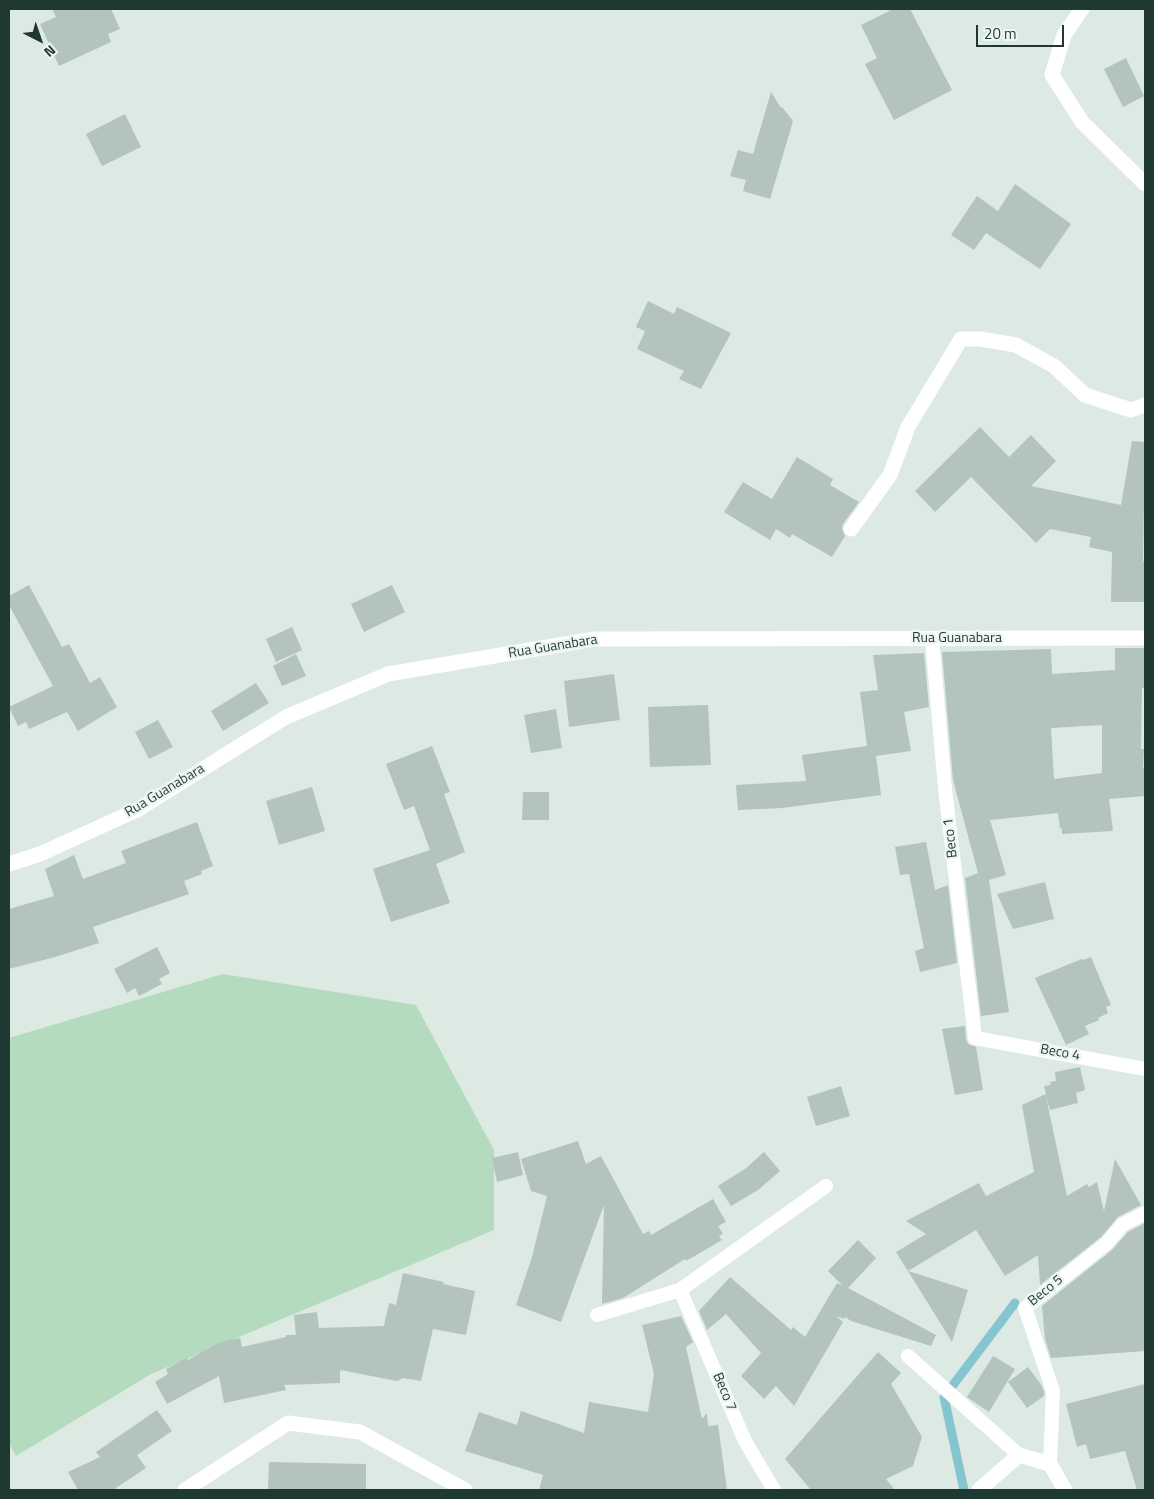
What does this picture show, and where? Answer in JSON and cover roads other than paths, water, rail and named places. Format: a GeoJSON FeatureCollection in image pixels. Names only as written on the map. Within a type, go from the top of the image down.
{"type":"FeatureCollection","features":[{"type":"Feature","properties":{"kind":"street"},"geometry":{"type":"LineString","coordinates":[[1082,9],[1064,35],[1052,75],[1082,122],[1145,184]]}},
{"type":"Feature","properties":{"kind":"street"},"geometry":{"type":"LineString","coordinates":[[851,529],[890,475],[908,427],[961,339],[980,339],[1016,345],[1054,366],[1085,395],[1131,410],[1145,405]]}},
{"type":"Feature","properties":{"kind":"street","name":"Rua Guanabara"},"geometry":{"type":"LineString","coordinates":[[9,864],[40,854],[137,810],[286,717],[388,674],[595,639],[1145,638]]}},
{"type":"Feature","properties":{"kind":"street"},"geometry":{"type":"LineString","coordinates":[[186,1490],[288,1423],[360,1432],[465,1490]]}},
{"type":"Feature","properties":{"kind":"street"},"geometry":{"type":"LineString","coordinates":[[980,1490],[1019,1455],[1050,1464],[1065,1490]]}},
{"type":"Feature","properties":{"kind":"lane","name":"Beco 1"},"geometry":{"type":"LineString","coordinates":[[932,639],[945,788],[975,1038]]}},
{"type":"Feature","properties":{"kind":"lane","name":"Beco 4"},"geometry":{"type":"LineString","coordinates":[[975,1038],[1145,1069]]}},
{"type":"Feature","properties":{"kind":"lane"},"geometry":{"type":"LineString","coordinates":[[597,1315],[680,1290],[826,1186]]}},
{"type":"Feature","properties":{"kind":"lane","name":"Beco 5"},"geometry":{"type":"LineString","coordinates":[[1050,1464],[1053,1392],[1025,1308],[1106,1242],[1122,1225],[1145,1213]]}},
{"type":"Feature","properties":{"kind":"lane","name":"Beco 7"},"geometry":{"type":"LineString","coordinates":[[680,1290],[745,1441],[774,1490]]}},
{"type":"Feature","properties":{"kind":"lane"},"geometry":{"type":"LineString","coordinates":[[908,1356],[1019,1455]]}},
{"type":"Feature","properties":{"kind":"waterway"},"geometry":{"type":"LineString","coordinates":[[964,1490],[944,1397],[1015,1303]]}}]}
